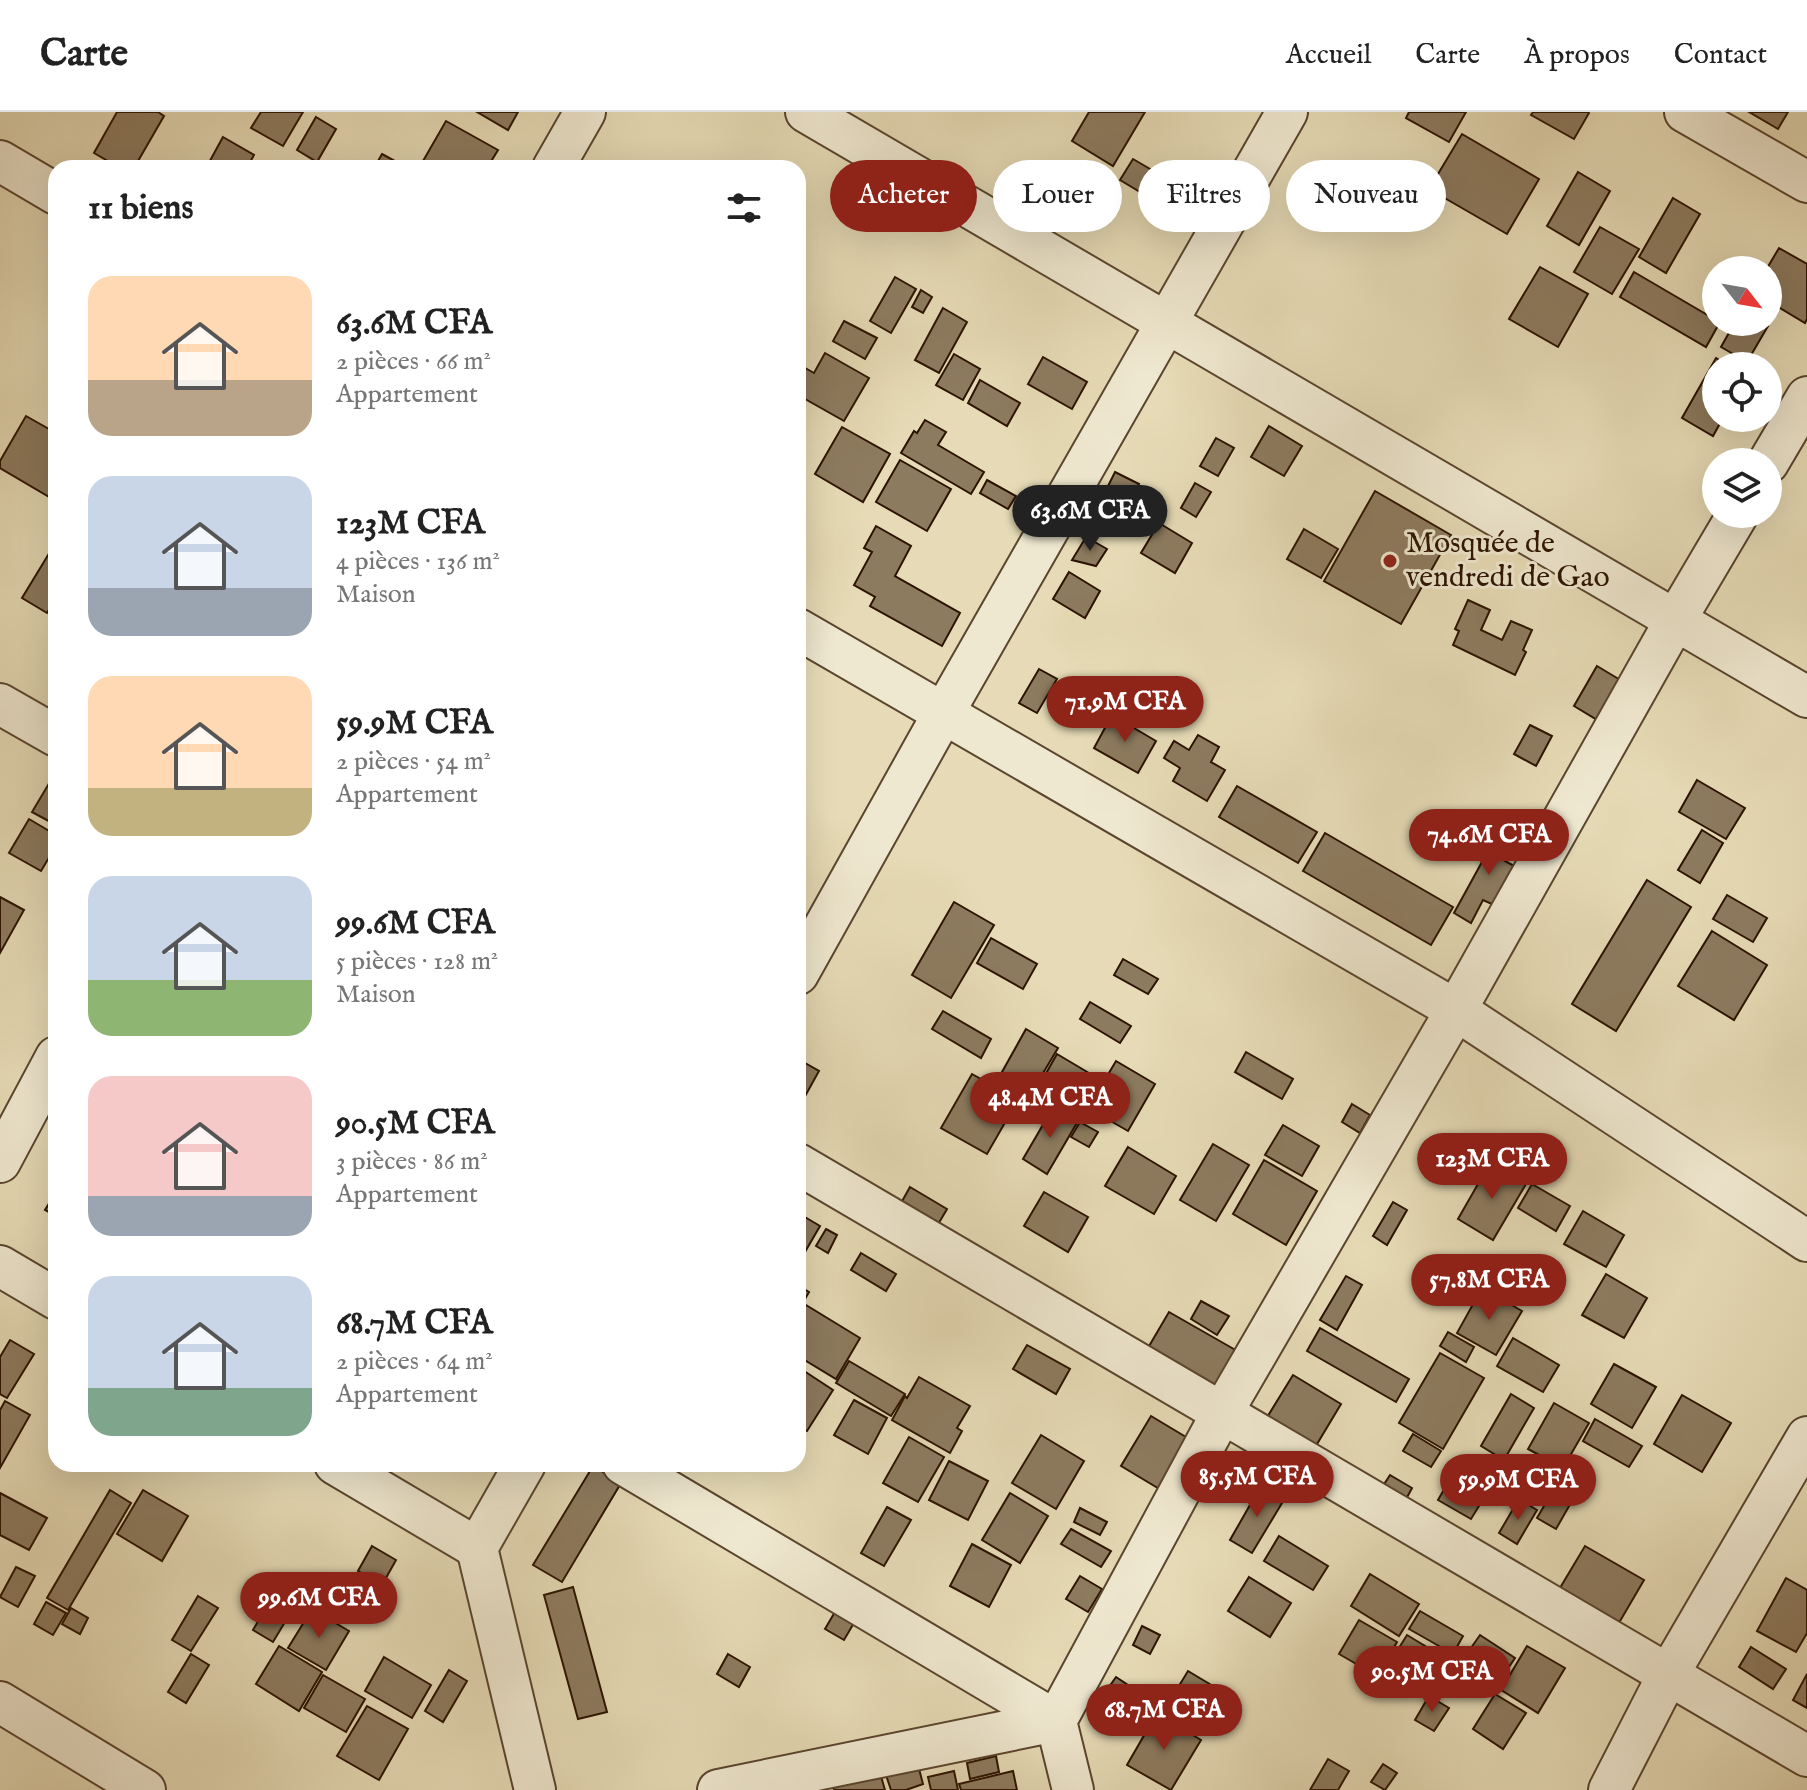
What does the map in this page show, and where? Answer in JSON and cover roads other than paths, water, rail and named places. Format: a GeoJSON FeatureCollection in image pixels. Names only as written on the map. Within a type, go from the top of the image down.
{"type":"FeatureCollection","features":[{"type":"Feature","properties":{"kind":"street"},"geometry":{"type":"LineString","coordinates":[[558,160],[585,112]]}},
{"type":"Feature","properties":{"kind":"street"},"geometry":{"type":"LineString","coordinates":[[806,112],[1807,697]]}},
{"type":"Feature","properties":{"kind":"street"},"geometry":{"type":"LineString","coordinates":[[806,960],[1287,112]]}},
{"type":"Feature","properties":{"kind":"street"},"geometry":{"type":"LineString","coordinates":[[1685,112],[1807,182]]}},
{"type":"Feature","properties":{"kind":"street"},"geometry":{"type":"LineString","coordinates":[[0,161],[48,189]]}},
{"type":"Feature","properties":{"kind":"street"},"geometry":{"type":"LineString","coordinates":[[1777,448],[1807,397]]}},
{"type":"Feature","properties":{"kind":"street"},"geometry":{"type":"LineString","coordinates":[[1073,1790],[1056,1721],[1222,1413],[1456,1010],[1730,528]]}},
{"type":"Feature","properties":{"kind":"street"},"geometry":{"type":"LineString","coordinates":[[806,634],[1456,1010],[1807,1241]]}},
{"type":"Feature","properties":{"kind":"street"},"geometry":{"type":"LineString","coordinates":[[0,704],[48,731]]}},
{"type":"Feature","properties":{"kind":"street"},"geometry":{"type":"LineString","coordinates":[[0,1162],[48,1072]]}},
{"type":"Feature","properties":{"kind":"street"},"geometry":{"type":"LineString","coordinates":[[806,1169],[1807,1756]]}},
{"type":"Feature","properties":{"kind":"street"},"geometry":{"type":"LineString","coordinates":[[0,1266],[48,1294]]}},
{"type":"Feature","properties":{"kind":"street"},"geometry":{"type":"LineString","coordinates":[[1609,1790],[1668,1675],[1807,1437]]}},
{"type":"Feature","properties":{"kind":"street"},"geometry":{"type":"LineString","coordinates":[[349,1472],[477,1548]]}},
{"type":"Feature","properties":{"kind":"street"},"geometry":{"type":"LineString","coordinates":[[520,1472],[477,1548],[535,1790]]}},
{"type":"Feature","properties":{"kind":"street"},"geometry":{"type":"LineString","coordinates":[[636,1472],[1056,1721]]}},
{"type":"Feature","properties":{"kind":"street"},"geometry":{"type":"LineString","coordinates":[[0,1702],[145,1790]]}},
{"type":"Feature","properties":{"kind":"street"},"geometry":{"type":"LineString","coordinates":[[718,1790],[1056,1721]]}},
{"type":"Feature","properties":{"kind":"place","name":"Mosquée de vendredi de Gao"},"geometry":{"type":"Point","coordinates":[1390,561]}}]}
